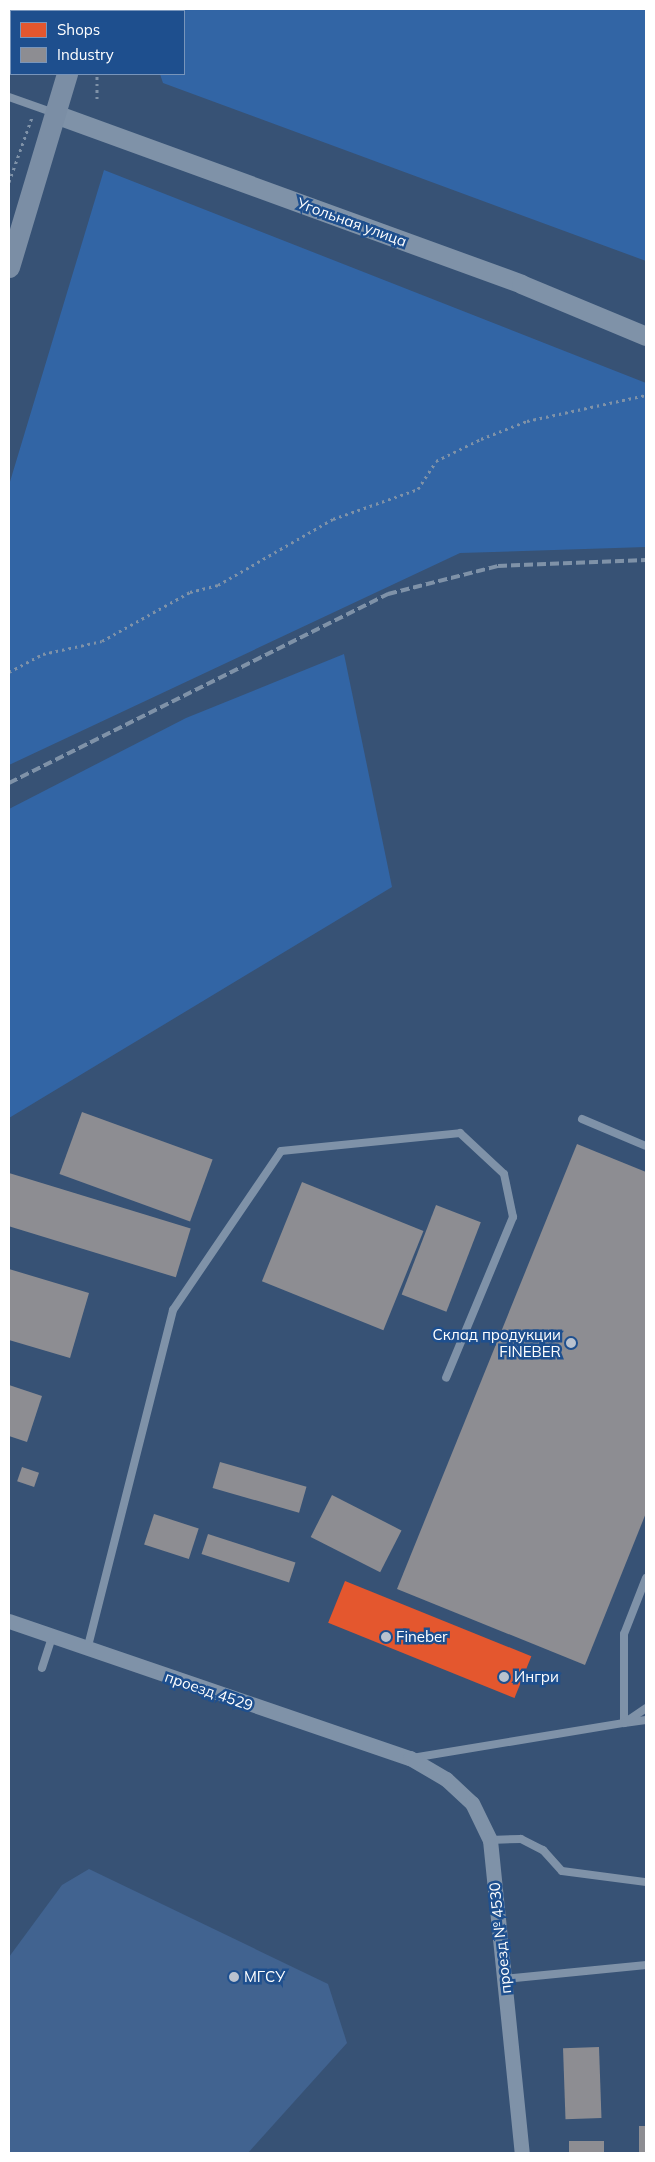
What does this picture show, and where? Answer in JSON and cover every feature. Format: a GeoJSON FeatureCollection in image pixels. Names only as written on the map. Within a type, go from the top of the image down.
{"type":"FeatureCollection","features":[{"type":"Feature","properties":{"kind":"main road"},"geometry":{"type":"LineString","coordinates":[[9,267],[45,111],[66,75]]}},
{"type":"Feature","properties":{"kind":"street","name":"Угольная улица"},"geometry":{"type":"LineString","coordinates":[[45,111],[521,284],[646,336]]}},
{"type":"Feature","properties":{"kind":"street","name":"проезд 4529"},"geometry":{"type":"LineString","coordinates":[[9,1621],[87,1650],[410,1758]]}},
{"type":"Feature","properties":{"kind":"street","name":"проезд № 4530"},"geometry":{"type":"LineString","coordinates":[[410,1758],[446,1779],[472,1803],[490,1840],[522,2153]]}},
{"type":"Feature","properties":{"kind":"lane"},"geometry":{"type":"LineString","coordinates":[[9,97],[45,111]]}},
{"type":"Feature","properties":{"kind":"lane"},"geometry":{"type":"LineString","coordinates":[[582,1119],[646,1146]]}},
{"type":"Feature","properties":{"kind":"lane"},"geometry":{"type":"LineString","coordinates":[[87,1650],[173,1310],[281,1150],[460,1133],[504,1174],[513,1217],[446,1378]]}},
{"type":"Feature","properties":{"kind":"lane"},"geometry":{"type":"LineString","coordinates":[[624,1723],[624,1634],[646,1578]]}},
{"type":"Feature","properties":{"kind":"lane"},"geometry":{"type":"LineString","coordinates":[[42,1668],[52,1637]]}},
{"type":"Feature","properties":{"kind":"lane"},"geometry":{"type":"LineString","coordinates":[[624,1723],[646,1708]]}},
{"type":"Feature","properties":{"kind":"lane"},"geometry":{"type":"LineString","coordinates":[[410,1758],[646,1720]]}},
{"type":"Feature","properties":{"kind":"lane"},"geometry":{"type":"LineString","coordinates":[[490,1840],[521,1839],[543,1850],[562,1870],[646,1882]]}},
{"type":"Feature","properties":{"kind":"lane"},"geometry":{"type":"LineString","coordinates":[[504,1979],[646,1965]]}},
{"type":"Feature","properties":{"kind":"path"},"geometry":{"type":"LineString","coordinates":[[97,75],[97,99]]}},
{"type":"Feature","properties":{"kind":"path"},"geometry":{"type":"LineString","coordinates":[[9,182],[45,111]]}},
{"type":"Feature","properties":{"kind":"path"},"geometry":{"type":"LineString","coordinates":[[9,672],[43,654],[102,641],[190,592],[218,585],[333,520],[418,489],[436,461],[481,439],[527,421],[646,395]]}},
{"type":"Feature","properties":{"kind":"shaded area"},"geometry":{"type":"Polygon","coordinates":[[[646,9],[646,261],[163,83],[160,75],[185,75],[185,10],[162,10],[646,9]]]}},
{"type":"Feature","properties":{"kind":"shaded area"},"geometry":{"type":"Polygon","coordinates":[[[104,170],[646,383],[646,547],[460,553],[9,765],[9,485],[104,170]]]}},
{"type":"Feature","properties":{"kind":"shaded area"},"geometry":{"type":"Polygon","coordinates":[[[344,654],[392,887],[9,1118],[9,809],[186,718],[344,654]]]}},
{"type":"Feature","properties":{"kind":"shaded area"},"geometry":{"type":"Polygon","coordinates":[[[89,1869],[328,1984],[347,2043],[248,2153],[9,2153],[9,1957],[62,1885],[89,1869]]]}},
{"type":"Feature","properties":{"kind":"building: Shops"},"geometry":{"type":"Polygon","coordinates":[[[345,1581],[531,1656],[515,1698],[328,1623],[345,1581]]]}},
{"type":"Feature","properties":{"kind":"building: Industry"},"geometry":{"type":"Polygon","coordinates":[[[82,1112],[213,1160],[190,1222],[59,1174],[82,1112]]]}},
{"type":"Feature","properties":{"kind":"building: Industry","name":"Склад продукции FINEBER"},"geometry":{"type":"Polygon","coordinates":[[[577,1144],[646,1172],[646,1513],[585,1665],[397,1589],[577,1144]]]}},
{"type":"Feature","properties":{"kind":"building: Industry"},"geometry":{"type":"Polygon","coordinates":[[[9,1173],[191,1229],[176,1277],[9,1226],[9,1173]]]}},
{"type":"Feature","properties":{"kind":"building: Industry"},"geometry":{"type":"Polygon","coordinates":[[[302,1182],[423,1231],[383,1330],[262,1281],[302,1182]]]}},
{"type":"Feature","properties":{"kind":"building: Industry"},"geometry":{"type":"Polygon","coordinates":[[[436,1205],[481,1222],[446,1312],[402,1295],[436,1205]]]}},
{"type":"Feature","properties":{"kind":"building: Industry"},"geometry":{"type":"Polygon","coordinates":[[[9,1269],[89,1293],[70,1358],[9,1340],[9,1269]]]}},
{"type":"Feature","properties":{"kind":"building: Industry"},"geometry":{"type":"Polygon","coordinates":[[[9,1385],[42,1396],[27,1442],[9,1436],[9,1385]]]}},
{"type":"Feature","properties":{"kind":"building: Industry"},"geometry":{"type":"Polygon","coordinates":[[[220,1462],[307,1487],[299,1513],[213,1488],[220,1462]]]}},
{"type":"Feature","properties":{"kind":"building: Industry"},"geometry":{"type":"Polygon","coordinates":[[[22,1467],[39,1473],[34,1487],[17,1481],[22,1467]]]}},
{"type":"Feature","properties":{"kind":"building: Industry"},"geometry":{"type":"Polygon","coordinates":[[[332,1495],[401,1530],[380,1572],[311,1537],[332,1495]]]}},
{"type":"Feature","properties":{"kind":"building: Industry"},"geometry":{"type":"Polygon","coordinates":[[[154,1514],[199,1529],[189,1559],[144,1544],[154,1514]]]}},
{"type":"Feature","properties":{"kind":"building: Industry"},"geometry":{"type":"Polygon","coordinates":[[[208,1534],[295,1562],[289,1582],[202,1554],[208,1534]]]}},
{"type":"Feature","properties":{"kind":"building: Industry"},"geometry":{"type":"Polygon","coordinates":[[[599,2047],[601,2118],[565,2119],[563,2048],[599,2047]]]}},
{"type":"Feature","properties":{"kind":"building: Industry"},"geometry":{"type":"Polygon","coordinates":[[[639,2126],[646,2126],[646,2153],[639,2153],[639,2126]]]}},
{"type":"Feature","properties":{"kind":"building: Industry"},"geometry":{"type":"Polygon","coordinates":[[[569,2141],[604,2141],[604,2153],[569,2153],[569,2141]]]}},
{"type":"Feature","properties":{"kind":"railway"},"geometry":{"type":"LineString","coordinates":[[9,783],[388,594],[498,566],[646,560]]}},
{"type":"Feature","properties":{"kind":"place","name":"Склад продукции FINEBER"},"geometry":{"type":"Point","coordinates":[571,1343]}},
{"type":"Feature","properties":{"kind":"place","name":"Fineber"},"geometry":{"type":"Point","coordinates":[386,1637]}},
{"type":"Feature","properties":{"kind":"place","name":"Ингри"},"geometry":{"type":"Point","coordinates":[504,1677]}},
{"type":"Feature","properties":{"kind":"place","name":"МГСУ"},"geometry":{"type":"Point","coordinates":[234,1977]}}]}
